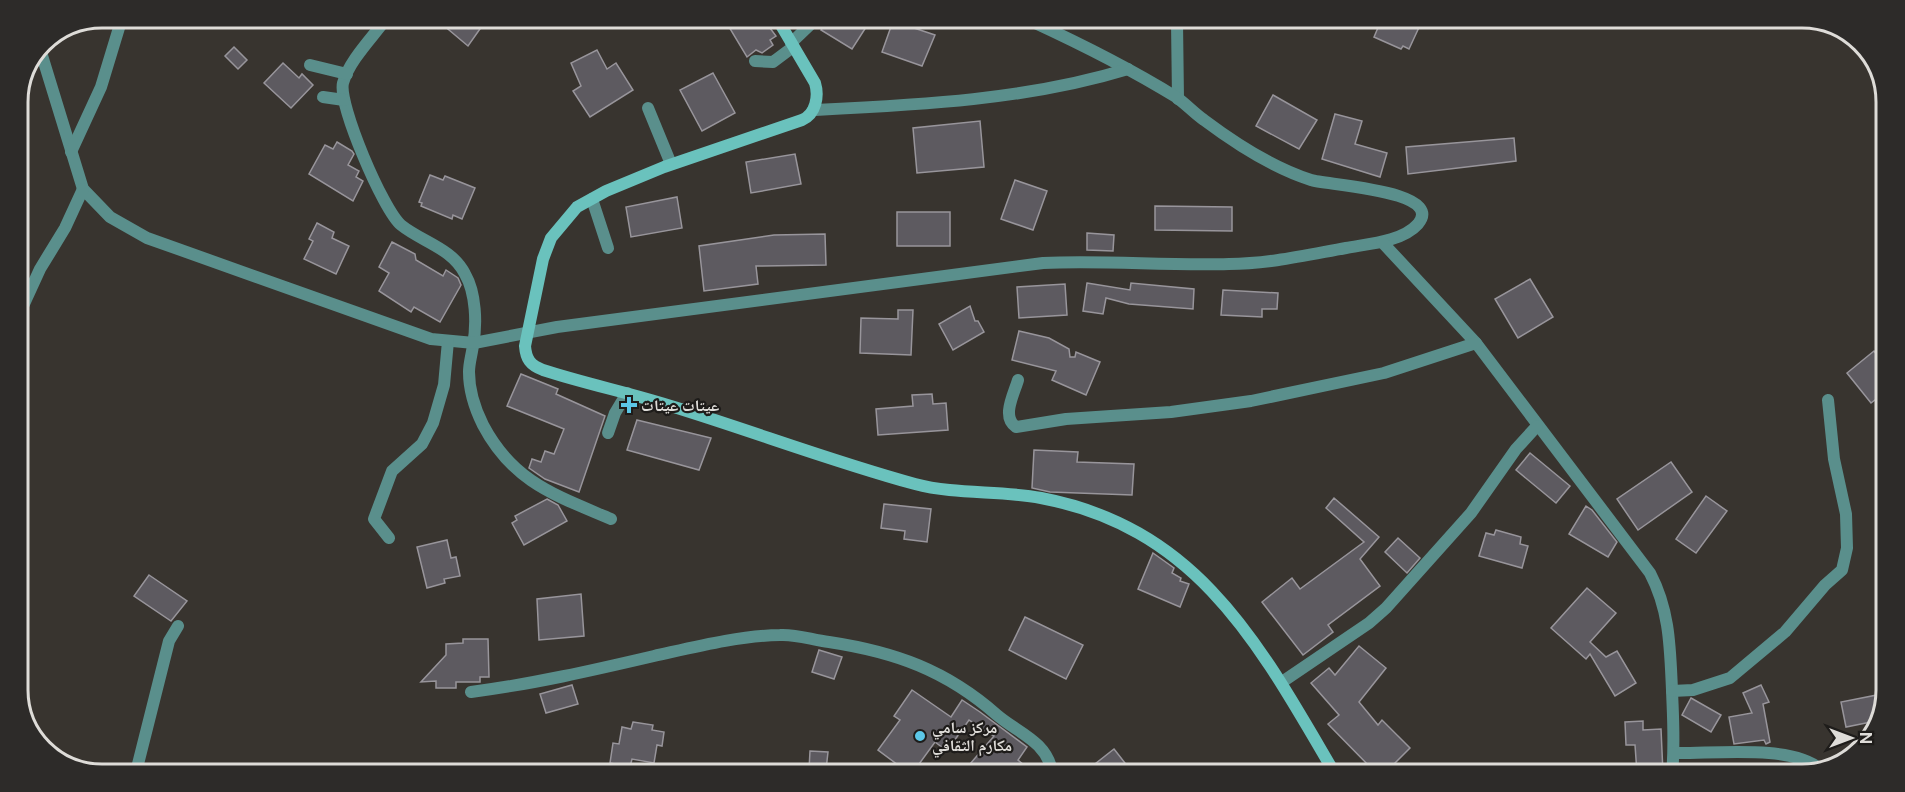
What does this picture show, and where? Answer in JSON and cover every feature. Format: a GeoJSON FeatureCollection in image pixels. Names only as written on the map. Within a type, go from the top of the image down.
{"type":"FeatureCollection","features":[{"type":"Feature","properties":{"kind":"main road"},"geometry":{"type":"LineString","coordinates":[[782,28],[815,83],[819,94],[813,110],[802,120],[671,164],[577,207],[551,238],[536,286],[525,356],[537,368],[627,393],[918,485],[1041,498],[1132,530],[1180,560],[1216,594],[1244,626],[1282,682],[1329,764]]}},
{"type":"Feature","properties":{"kind":"street"},"geometry":{"type":"LineString","coordinates":[[71,152],[101,87],[119,28]]}},
{"type":"Feature","properties":{"kind":"street"},"geometry":{"type":"LineString","coordinates":[[380,28],[347,74],[342,86],[344,100],[369,171],[388,207],[401,225],[435,244],[459,263],[467,276],[476,326],[469,372],[472,397],[494,445],[522,476],[561,498],[611,519]]}},
{"type":"Feature","properties":{"kind":"street"},"geometry":{"type":"LineString","coordinates":[[755,61],[773,62],[807,28]]}},
{"type":"Feature","properties":{"kind":"street"},"geometry":{"type":"LineString","coordinates":[[43,58],[83,189],[110,217],[147,238],[431,339],[474,344],[528,331],[1043,263],[1091,261],[1230,264],[1288,259],[1382,242],[1417,224],[1421,217],[1416,202],[1396,194],[1329,185],[1294,174],[1250,151],[1178,99],[1128,69],[1045,28]]}},
{"type":"Feature","properties":{"kind":"street"},"geometry":{"type":"LineString","coordinates":[[1177,28],[1178,99]]}},
{"type":"Feature","properties":{"kind":"street"},"geometry":{"type":"LineString","coordinates":[[310,64],[347,74]]}},
{"type":"Feature","properties":{"kind":"street"},"geometry":{"type":"LineString","coordinates":[[813,110],[929,103],[1046,89],[1086,82],[1128,69]]}},
{"type":"Feature","properties":{"kind":"street"},"geometry":{"type":"LineString","coordinates":[[322,97],[344,100]]}},
{"type":"Feature","properties":{"kind":"street"},"geometry":{"type":"LineString","coordinates":[[648,108],[671,164]]}},
{"type":"Feature","properties":{"kind":"street"},"geometry":{"type":"LineString","coordinates":[[29,293],[40,269],[65,228],[83,189]]}},
{"type":"Feature","properties":{"kind":"street"},"geometry":{"type":"LineString","coordinates":[[592,199],[608,248]]}},
{"type":"Feature","properties":{"kind":"street"},"geometry":{"type":"LineString","coordinates":[[1382,242],[1476,343],[1650,573],[1666,610],[1671,639],[1673,764]]}},
{"type":"Feature","properties":{"kind":"street"},"geometry":{"type":"LineString","coordinates":[[389,538],[374,519],[392,471],[422,444],[433,423],[444,385],[448,341]]}},
{"type":"Feature","properties":{"kind":"street"},"geometry":{"type":"LineString","coordinates":[[1018,380],[1008,411],[1009,418],[1016,427],[1024,427],[1066,419],[1171,412],[1251,401],[1384,373],[1476,343]]}},
{"type":"Feature","properties":{"kind":"street"},"geometry":{"type":"LineString","coordinates":[[608,433],[615,413],[627,393]]}},
{"type":"Feature","properties":{"kind":"street"},"geometry":{"type":"LineString","coordinates":[[1672,691],[1693,690],[1730,678],[1785,632],[1825,585],[1842,570],[1847,548],[1846,514],[1834,459],[1827,400]]}},
{"type":"Feature","properties":{"kind":"street"},"geometry":{"type":"LineString","coordinates":[[1282,682],[1369,624],[1386,608],[1471,513],[1516,449],[1537,426]]}},
{"type":"Feature","properties":{"kind":"street"},"geometry":{"type":"LineString","coordinates":[[138,764],[170,641],[178,626]]}},
{"type":"Feature","properties":{"kind":"street"},"geometry":{"type":"LineString","coordinates":[[471,692],[600,668],[710,644],[768,636],[801,636],[888,653],[939,674],[981,700],[1039,745],[1050,764]]}},
{"type":"Feature","properties":{"kind":"street"},"geometry":{"type":"LineString","coordinates":[[1674,753],[1758,753],[1797,757],[1813,763]]}},
{"type":"Feature","properties":{"kind":"building"},"geometry":{"type":"Polygon","coordinates":[[[447,28],[481,28],[468,46],[447,28]]]}},
{"type":"Feature","properties":{"kind":"building"},"geometry":{"type":"Polygon","coordinates":[[[730,28],[770,28],[776,36],[770,40],[773,45],[762,53],[756,50],[747,57],[730,28]]]}},
{"type":"Feature","properties":{"kind":"building"},"geometry":{"type":"Polygon","coordinates":[[[822,28],[866,28],[852,49],[821,30],[822,28]]]}},
{"type":"Feature","properties":{"kind":"building"},"geometry":{"type":"Polygon","coordinates":[[[891,28],[914,28],[935,35],[922,66],[882,52],[891,28]]]}},
{"type":"Feature","properties":{"kind":"building"},"geometry":{"type":"Polygon","coordinates":[[[1378,28],[1419,28],[1409,49],[1403,46],[1401,49],[1374,37],[1378,28]]]}},
{"type":"Feature","properties":{"kind":"building"},"geometry":{"type":"Polygon","coordinates":[[[234,47],[247,60],[238,69],[225,56],[234,47]]]}},
{"type":"Feature","properties":{"kind":"building"},"geometry":{"type":"Polygon","coordinates":[[[597,50],[607,69],[616,63],[633,90],[590,117],[573,91],[581,86],[571,63],[597,50]]]}},
{"type":"Feature","properties":{"kind":"building"},"geometry":{"type":"Polygon","coordinates":[[[283,63],[299,78],[302,74],[313,85],[291,108],[264,83],[283,63]]]}},
{"type":"Feature","properties":{"kind":"building"},"geometry":{"type":"Polygon","coordinates":[[[713,73],[735,113],[702,131],[680,90],[713,73]]]}},
{"type":"Feature","properties":{"kind":"building"},"geometry":{"type":"Polygon","coordinates":[[[1273,95],[1317,120],[1299,149],[1256,126],[1273,95]]]}},
{"type":"Feature","properties":{"kind":"building"},"geometry":{"type":"Polygon","coordinates":[[[1335,114],[1362,121],[1355,144],[1387,153],[1380,177],[1322,159],[1335,114]]]}},
{"type":"Feature","properties":{"kind":"building"},"geometry":{"type":"Polygon","coordinates":[[[980,121],[984,167],[917,173],[913,128],[980,121]]]}},
{"type":"Feature","properties":{"kind":"building"},"geometry":{"type":"Polygon","coordinates":[[[1514,138],[1516,161],[1408,174],[1406,147],[1514,138]]]}},
{"type":"Feature","properties":{"kind":"building"},"geometry":{"type":"Polygon","coordinates":[[[337,142],[354,154],[348,165],[359,171],[356,177],[363,181],[353,201],[309,174],[325,145],[333,149],[337,142]]]}},
{"type":"Feature","properties":{"kind":"building"},"geometry":{"type":"Polygon","coordinates":[[[795,154],[801,184],[751,193],[746,162],[795,154]]]}},
{"type":"Feature","properties":{"kind":"building"},"geometry":{"type":"Polygon","coordinates":[[[430,175],[443,180],[445,176],[475,188],[462,219],[453,215],[452,219],[421,206],[422,203],[419,202],[430,175]]]}},
{"type":"Feature","properties":{"kind":"building"},"geometry":{"type":"Polygon","coordinates":[[[1015,180],[1047,191],[1033,230],[1001,219],[1015,180]]]}},
{"type":"Feature","properties":{"kind":"building"},"geometry":{"type":"Polygon","coordinates":[[[677,197],[682,228],[631,237],[626,207],[677,197]]]}},
{"type":"Feature","properties":{"kind":"building"},"geometry":{"type":"Polygon","coordinates":[[[1155,206],[1232,207],[1232,231],[1155,230],[1155,206]]]}},
{"type":"Feature","properties":{"kind":"building"},"geometry":{"type":"Polygon","coordinates":[[[897,212],[950,212],[950,246],[897,246],[897,212]]]}},
{"type":"Feature","properties":{"kind":"building"},"geometry":{"type":"Polygon","coordinates":[[[317,223],[334,232],[332,238],[349,246],[336,274],[304,259],[313,241],[309,239],[317,223]]]}},
{"type":"Feature","properties":{"kind":"building"},"geometry":{"type":"Polygon","coordinates":[[[1087,233],[1114,235],[1113,251],[1087,250],[1087,233]]]}},
{"type":"Feature","properties":{"kind":"building"},"geometry":{"type":"Polygon","coordinates":[[[825,234],[826,265],[756,266],[758,284],[704,291],[699,246],[774,235],[825,234]]]}},
{"type":"Feature","properties":{"kind":"building"},"geometry":{"type":"Polygon","coordinates":[[[392,242],[415,254],[416,260],[443,276],[446,270],[458,278],[461,285],[440,322],[414,307],[411,312],[379,291],[389,273],[379,267],[392,242]]]}},
{"type":"Feature","properties":{"kind":"building"},"geometry":{"type":"Polygon","coordinates":[[[1530,279],[1553,317],[1518,338],[1495,299],[1530,279]]]}},
{"type":"Feature","properties":{"kind":"building"},"geometry":{"type":"Polygon","coordinates":[[[1087,283],[1130,290],[1131,283],[1194,289],[1193,309],[1129,304],[1106,298],[1103,314],[1083,311],[1087,283]]]}},
{"type":"Feature","properties":{"kind":"building"},"geometry":{"type":"Polygon","coordinates":[[[1065,284],[1067,315],[1019,318],[1017,287],[1065,284]]]}},
{"type":"Feature","properties":{"kind":"building"},"geometry":{"type":"Polygon","coordinates":[[[1223,290],[1278,293],[1277,309],[1262,309],[1262,317],[1221,315],[1223,290]]]}},
{"type":"Feature","properties":{"kind":"building"},"geometry":{"type":"Polygon","coordinates":[[[970,306],[975,321],[978,321],[984,332],[953,350],[939,324],[970,306]]]}},
{"type":"Feature","properties":{"kind":"building"},"geometry":{"type":"Polygon","coordinates":[[[898,310],[913,310],[911,355],[860,353],[861,318],[898,319],[898,310]]]}},
{"type":"Feature","properties":{"kind":"building"},"geometry":{"type":"Polygon","coordinates":[[[1019,331],[1049,338],[1069,349],[1070,357],[1075,357],[1076,352],[1100,362],[1086,395],[1052,380],[1056,371],[1012,360],[1019,331]]]}},
{"type":"Feature","properties":{"kind":"building"},"geometry":{"type":"Polygon","coordinates":[[[1874,351],[1876,354],[1876,399],[1871,403],[1847,373],[1874,351]]]}},
{"type":"Feature","properties":{"kind":"building"},"geometry":{"type":"Polygon","coordinates":[[[521,374],[558,389],[556,394],[605,416],[579,492],[545,479],[529,468],[532,459],[541,462],[545,451],[554,454],[564,429],[507,406],[521,374]]]}},
{"type":"Feature","properties":{"kind":"building"},"geometry":{"type":"Polygon","coordinates":[[[932,394],[933,404],[946,403],[948,430],[878,435],[876,409],[913,406],[912,395],[932,394]]]}},
{"type":"Feature","properties":{"kind":"building"},"geometry":{"type":"Polygon","coordinates":[[[637,420],[711,438],[699,470],[627,450],[637,420]]]}},
{"type":"Feature","properties":{"kind":"building"},"geometry":{"type":"Polygon","coordinates":[[[1034,450],[1078,452],[1077,462],[1134,464],[1132,495],[1050,492],[1032,488],[1034,450]]]}},
{"type":"Feature","properties":{"kind":"building"},"geometry":{"type":"Polygon","coordinates":[[[1530,453],[1570,486],[1556,503],[1516,470],[1530,453]]]}},
{"type":"Feature","properties":{"kind":"building"},"geometry":{"type":"Polygon","coordinates":[[[1671,462],[1692,492],[1638,530],[1617,499],[1671,462]]]}},
{"type":"Feature","properties":{"kind":"building"},"geometry":{"type":"Polygon","coordinates":[[[1706,496],[1727,511],[1696,553],[1676,539],[1706,496]]]}},
{"type":"Feature","properties":{"kind":"building"},"geometry":{"type":"Polygon","coordinates":[[[1334,498],[1379,537],[1360,559],[1380,586],[1328,625],[1333,632],[1303,655],[1262,602],[1292,578],[1300,589],[1364,542],[1326,508],[1334,498]]]}},
{"type":"Feature","properties":{"kind":"building"},"geometry":{"type":"Polygon","coordinates":[[[547,499],[558,505],[567,521],[524,545],[512,523],[517,520],[515,516],[547,499]]]}},
{"type":"Feature","properties":{"kind":"building"},"geometry":{"type":"Polygon","coordinates":[[[884,504],[931,509],[927,542],[904,539],[905,531],[881,528],[884,504]]]}},
{"type":"Feature","properties":{"kind":"building"},"geometry":{"type":"Polygon","coordinates":[[[1586,506],[1592,510],[1617,542],[1608,557],[1569,534],[1586,506]]]}},
{"type":"Feature","properties":{"kind":"building"},"geometry":{"type":"Polygon","coordinates":[[[1496,530],[1521,537],[1520,544],[1528,546],[1522,568],[1479,556],[1486,533],[1494,535],[1496,530]]]}},
{"type":"Feature","properties":{"kind":"building"},"geometry":{"type":"Polygon","coordinates":[[[1398,538],[1420,558],[1407,573],[1385,552],[1398,538]]]}},
{"type":"Feature","properties":{"kind":"building"},"geometry":{"type":"Polygon","coordinates":[[[447,540],[451,558],[456,557],[460,576],[444,579],[445,583],[427,588],[417,547],[447,540]]]}},
{"type":"Feature","properties":{"kind":"building"},"geometry":{"type":"Polygon","coordinates":[[[1153,553],[1174,568],[1172,573],[1181,578],[1180,581],[1189,584],[1180,607],[1138,589],[1153,553]]]}},
{"type":"Feature","properties":{"kind":"building"},"geometry":{"type":"Polygon","coordinates":[[[149,575],[187,601],[171,621],[134,596],[149,575]]]}},
{"type":"Feature","properties":{"kind":"building"},"geometry":{"type":"Polygon","coordinates":[[[1587,588],[1616,613],[1590,642],[1606,657],[1617,651],[1636,683],[1615,696],[1590,654],[1586,659],[1551,628],[1587,588]]]}},
{"type":"Feature","properties":{"kind":"building"},"geometry":{"type":"Polygon","coordinates":[[[581,594],[584,636],[539,640],[537,599],[581,594]]]}},
{"type":"Feature","properties":{"kind":"building"},"geometry":{"type":"Polygon","coordinates":[[[1025,617],[1083,645],[1066,679],[1009,650],[1025,617]]]}},
{"type":"Feature","properties":{"kind":"building"},"geometry":{"type":"Polygon","coordinates":[[[463,639],[488,639],[489,677],[480,677],[480,682],[456,682],[456,688],[436,688],[436,681],[421,682],[446,655],[446,644],[463,643],[463,639]]]}},
{"type":"Feature","properties":{"kind":"building"},"geometry":{"type":"Polygon","coordinates":[[[1359,646],[1386,668],[1359,702],[1378,725],[1382,720],[1410,748],[1394,764],[1367,764],[1328,724],[1339,715],[1311,683],[1329,668],[1335,675],[1359,646]]]}},
{"type":"Feature","properties":{"kind":"building"},"geometry":{"type":"Polygon","coordinates":[[[819,650],[842,657],[834,679],[812,672],[819,650]]]}},
{"type":"Feature","properties":{"kind":"building"},"geometry":{"type":"Polygon","coordinates":[[[572,685],[578,704],[546,713],[540,694],[572,685]]]}},
{"type":"Feature","properties":{"kind":"building"},"geometry":{"type":"Polygon","coordinates":[[[1761,685],[1769,702],[1763,704],[1770,742],[1766,744],[1764,740],[1734,744],[1729,717],[1752,713],[1743,693],[1761,685]]]}},
{"type":"Feature","properties":{"kind":"building"},"geometry":{"type":"Polygon","coordinates":[[[912,690],[951,717],[962,700],[1027,747],[1018,760],[1023,764],[970,764],[994,736],[969,720],[947,751],[935,742],[919,764],[897,764],[878,750],[900,720],[894,716],[912,690]]]}},
{"type":"Feature","properties":{"kind":"building"},"geometry":{"type":"Polygon","coordinates":[[[1876,695],[1869,722],[1846,727],[1841,702],[1876,695]]]}},
{"type":"Feature","properties":{"kind":"building"},"geometry":{"type":"Polygon","coordinates":[[[1691,698],[1721,715],[1711,732],[1682,715],[1691,698]]]}},
{"type":"Feature","properties":{"kind":"building"},"geometry":{"type":"Polygon","coordinates":[[[1643,721],[1643,730],[1661,729],[1663,764],[1636,764],[1635,745],[1626,745],[1625,722],[1643,721]]]}},
{"type":"Feature","properties":{"kind":"building"},"geometry":{"type":"Polygon","coordinates":[[[633,722],[653,725],[652,730],[664,732],[662,746],[657,745],[654,763],[632,759],[631,764],[610,763],[613,743],[619,744],[622,727],[631,729],[633,722]]]}},
{"type":"Feature","properties":{"kind":"building"},"geometry":{"type":"Polygon","coordinates":[[[1114,749],[1126,764],[1095,764],[1114,749]]]}},
{"type":"Feature","properties":{"kind":"building"},"geometry":{"type":"Polygon","coordinates":[[[810,751],[828,752],[827,764],[809,764],[810,751]]]}},
{"type":"Feature","properties":{"kind":"place","name":"عيتات عيتات"},"geometry":{"type":"Point","coordinates":[629,405]}},
{"type":"Feature","properties":{"kind":"place","name":"مركز سامي مكارم الثقافي"},"geometry":{"type":"Point","coordinates":[920,736]}}]}
